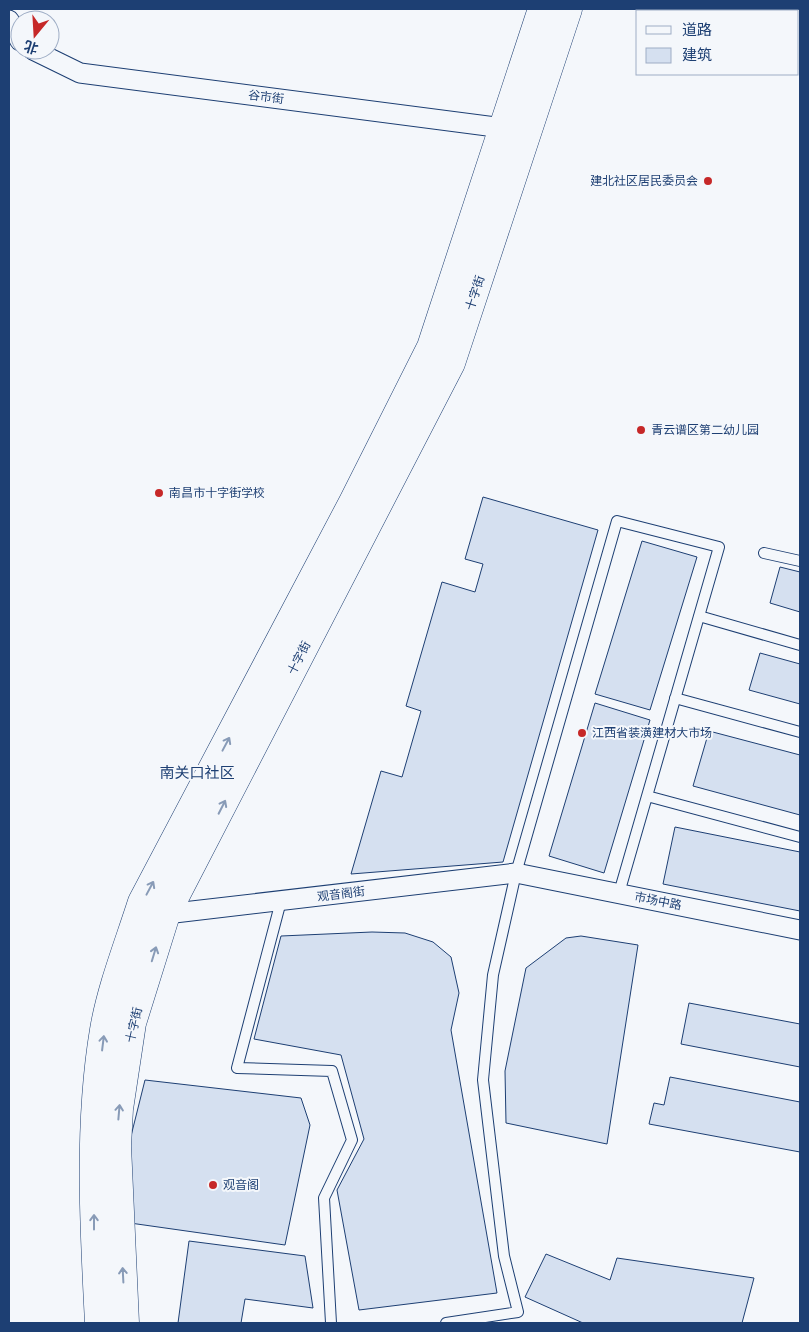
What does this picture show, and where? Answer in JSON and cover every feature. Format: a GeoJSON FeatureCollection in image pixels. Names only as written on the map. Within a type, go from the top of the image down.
{"type":"FeatureCollection","features":[{"type":"Feature","properties":{"kind":"main road","name":"十字街"},"geometry":{"type":"LineString","coordinates":[[99,1323],[94,1233],[96,1105],[104,1029],[120,970],[142,902],[353,502],[431,347],[542,9]]}},
{"type":"Feature","properties":{"kind":"main road","name":"十字街"},"geometry":{"type":"LineString","coordinates":[[125,1323],[117,1146],[119,1109],[132,1023],[166,914],[451,364],[568,9]]}},
{"type":"Feature","properties":{"kind":"street","name":"谷市街"},"geometry":{"type":"LineString","coordinates":[[53,60],[80,73],[503,128]]}},
{"type":"Feature","properties":{"kind":"street","name":"观音阁街"},"geometry":{"type":"LineString","coordinates":[[166,914],[516,873]]}},
{"type":"Feature","properties":{"kind":"street","name":"市场中路"},"geometry":{"type":"LineString","coordinates":[[516,873],[800,930]]}},
{"type":"Feature","properties":{"kind":"lane"},"geometry":{"type":"LineString","coordinates":[[446,1323],[518,1312],[504,1256],[483,1080],[494,976],[516,873],[617,521],[719,547],[619,894]]}},
{"type":"Feature","properties":{"kind":"lane"},"geometry":{"type":"LineString","coordinates":[[764,553],[800,561]]}},
{"type":"Feature","properties":{"kind":"lane"},"geometry":{"type":"LineString","coordinates":[[699,616],[800,645]]}},
{"type":"Feature","properties":{"kind":"lane"},"geometry":{"type":"LineString","coordinates":[[676,698],[800,732]]}},
{"type":"Feature","properties":{"kind":"lane"},"geometry":{"type":"LineString","coordinates":[[647,796],[800,837]]}},
{"type":"Feature","properties":{"kind":"lane"},"geometry":{"type":"LineString","coordinates":[[281,901],[237,1068],[332,1071],[352,1140],[324,1198],[331,1323]]}},
{"type":"Feature","properties":{"kind":"building"},"geometry":{"type":"Polygon","coordinates":[[[483,497],[598,530],[503,862],[351,874],[381,771],[402,777],[421,711],[406,706],[442,582],[475,592],[483,564],[465,559],[483,497]]]}},
{"type":"Feature","properties":{"kind":"building"},"geometry":{"type":"Polygon","coordinates":[[[642,541],[697,557],[650,710],[595,694],[642,541]]]}},
{"type":"Feature","properties":{"kind":"building"},"geometry":{"type":"Polygon","coordinates":[[[780,567],[800,572],[800,612],[770,603],[780,567]]]}},
{"type":"Feature","properties":{"kind":"building"},"geometry":{"type":"Polygon","coordinates":[[[760,653],[800,664],[800,704],[749,690],[760,653]]]}},
{"type":"Feature","properties":{"kind":"building"},"geometry":{"type":"Polygon","coordinates":[[[595,703],[650,720],[604,873],[549,856],[595,703]]]}},
{"type":"Feature","properties":{"kind":"building"},"geometry":{"type":"Polygon","coordinates":[[[709,731],[800,755],[800,815],[693,786],[709,731]]]}},
{"type":"Feature","properties":{"kind":"building"},"geometry":{"type":"Polygon","coordinates":[[[675,827],[800,852],[800,911],[663,884],[675,827]]]}},
{"type":"Feature","properties":{"kind":"building"},"geometry":{"type":"Polygon","coordinates":[[[372,932],[405,933],[433,942],[451,957],[459,993],[451,1030],[497,1293],[359,1310],[337,1190],[364,1139],[341,1055],[254,1039],[281,936],[372,932]]]}},
{"type":"Feature","properties":{"kind":"building"},"geometry":{"type":"Polygon","coordinates":[[[581,936],[638,945],[607,1144],[506,1123],[505,1071],[526,968],[566,938],[581,936]]]}},
{"type":"Feature","properties":{"kind":"building"},"geometry":{"type":"Polygon","coordinates":[[[689,1003],[800,1024],[800,1067],[681,1044],[689,1003]]]}},
{"type":"Feature","properties":{"kind":"building"},"geometry":{"type":"Polygon","coordinates":[[[670,1077],[800,1102],[800,1152],[649,1124],[654,1103],[664,1105],[670,1077]]]}},
{"type":"Feature","properties":{"kind":"building","name":"观音阁"},"geometry":{"type":"Polygon","coordinates":[[[145,1080],[301,1098],[310,1125],[285,1245],[130,1223],[128,1148],[145,1080]]]}},
{"type":"Feature","properties":{"kind":"building"},"geometry":{"type":"Polygon","coordinates":[[[189,1241],[305,1256],[313,1308],[245,1299],[241,1323],[178,1323],[189,1241]]]}},
{"type":"Feature","properties":{"kind":"building"},"geometry":{"type":"Polygon","coordinates":[[[546,1254],[610,1280],[617,1258],[754,1278],[742,1323],[583,1323],[525,1297],[546,1254]]]}},
{"type":"Feature","properties":{"kind":"place","name":"建北社区居民委员会"},"geometry":{"type":"Point","coordinates":[708,181]}},
{"type":"Feature","properties":{"kind":"place","name":"青云谱区第二幼儿园"},"geometry":{"type":"Point","coordinates":[641,430]}},
{"type":"Feature","properties":{"kind":"place","name":"南昌市十字街学校"},"geometry":{"type":"Point","coordinates":[159,493]}},
{"type":"Feature","properties":{"kind":"place","name":"江西省装潢建材大市场"},"geometry":{"type":"Point","coordinates":[582,733]}},
{"type":"Feature","properties":{"kind":"place","name":"观音阁"},"geometry":{"type":"Point","coordinates":[213,1185]}},
{"type":"Feature","properties":{"kind":"district","name":"南关口社区"},"geometry":{"type":"Point","coordinates":[197,773]}}]}
